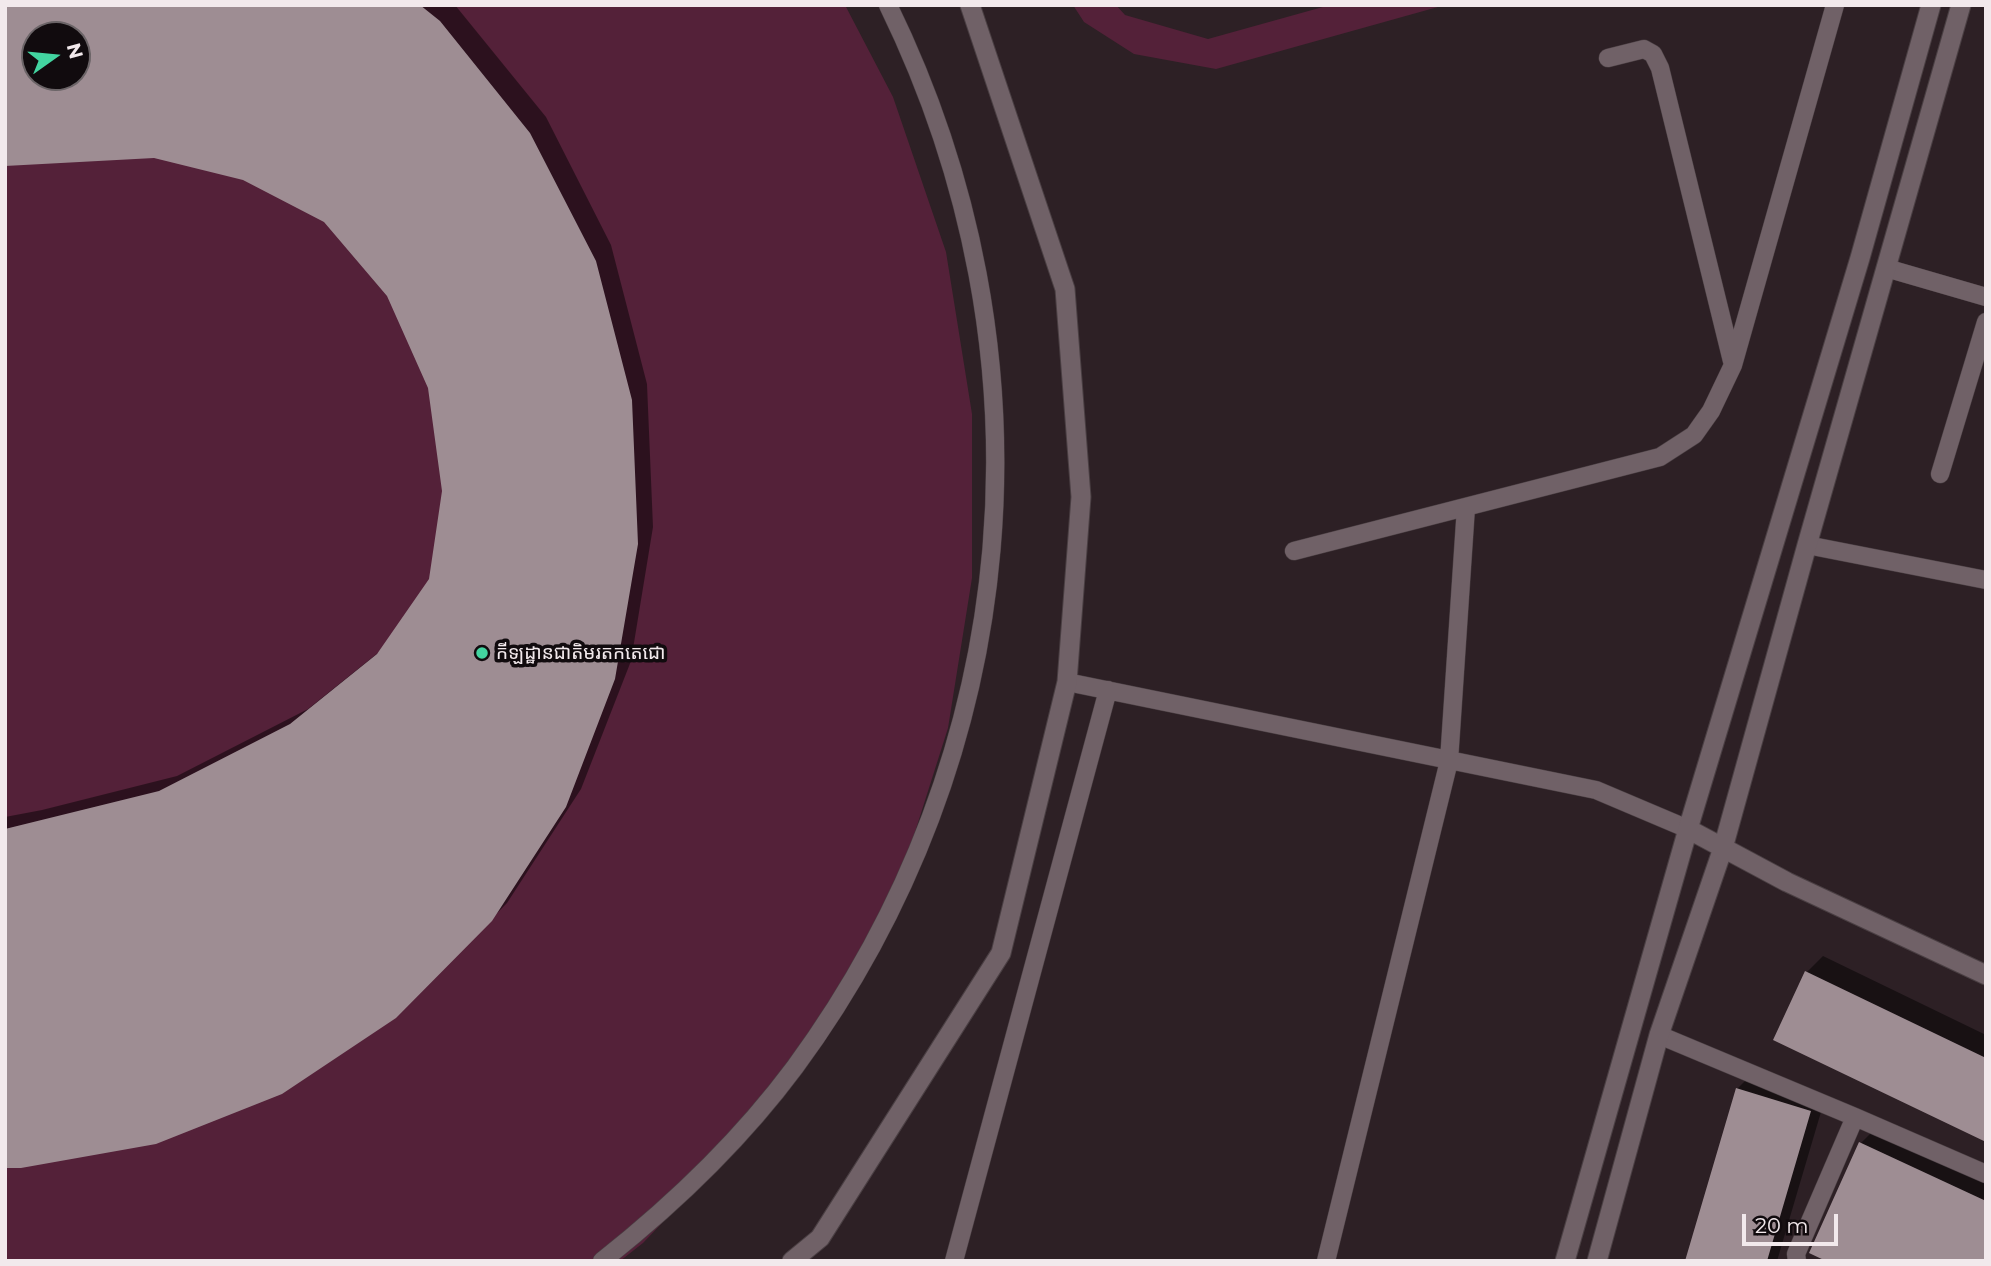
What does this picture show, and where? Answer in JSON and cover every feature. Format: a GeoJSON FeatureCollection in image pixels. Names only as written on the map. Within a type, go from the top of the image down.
{"type":"FeatureCollection","features":[{"type":"Feature","properties":{"kind":"street"},"geometry":{"type":"LineString","coordinates":[[792,1261],[820,1238],[1001,953],[1067,682],[1081,497],[1065,289],[971,5]]}},
{"type":"Feature","properties":{"kind":"street"},"geometry":{"type":"LineString","coordinates":[[1565,1261],[1688,829],[1860,258],[1931,5]]}},
{"type":"Feature","properties":{"kind":"street"},"geometry":{"type":"LineString","coordinates":[[1597,1261],[1659,1035],[1723,848],[1961,5]]}},
{"type":"Feature","properties":{"kind":"street"},"geometry":{"type":"LineString","coordinates":[[1688,829],[1787,882],[1986,975]]}},
{"type":"Feature","properties":{"kind":"lane"},"geometry":{"type":"LineString","coordinates":[[603,1261],[646,1226],[707,1169],[748,1125],[793,1069],[834,1010],[871,948],[904,884],[954,749],[972,679],[987,596],[996,465],[994,393],[986,321],[974,250],[956,180],[934,111],[888,5]]}},
{"type":"Feature","properties":{"kind":"lane"},"geometry":{"type":"LineString","coordinates":[[1294,551],[1660,457],[1694,435],[1711,411],[1733,365],[1835,5]]}},
{"type":"Feature","properties":{"kind":"lane"},"geometry":{"type":"LineString","coordinates":[[1608,58],[1644,49],[1653,54],[1660,68],[1733,365]]}},
{"type":"Feature","properties":{"kind":"lane"},"geometry":{"type":"LineString","coordinates":[[1886,268],[1986,297]]}},
{"type":"Feature","properties":{"kind":"lane"},"geometry":{"type":"LineString","coordinates":[[1940,474],[1986,322]]}},
{"type":"Feature","properties":{"kind":"lane"},"geometry":{"type":"LineString","coordinates":[[1325,1261],[1449,761],[1466,507]]}},
{"type":"Feature","properties":{"kind":"lane"},"geometry":{"type":"LineString","coordinates":[[1807,545],[1986,580]]}},
{"type":"Feature","properties":{"kind":"lane"},"geometry":{"type":"LineString","coordinates":[[1067,682],[1596,790],[1688,829]]}},
{"type":"Feature","properties":{"kind":"lane"},"geometry":{"type":"LineString","coordinates":[[954,1261],[1108,690]]}},
{"type":"Feature","properties":{"kind":"lane"},"geometry":{"type":"LineString","coordinates":[[1659,1035],[1855,1116],[1986,1174]]}},
{"type":"Feature","properties":{"kind":"lane"},"geometry":{"type":"LineString","coordinates":[[1797,1261],[1796,1254],[1855,1116]]}},
{"type":"Feature","properties":{"kind":"shaded area","name":"កីឡដ្ឋានជាតិមរតកតេជោ"},"geometry":{"type":"Polygon","coordinates":[[[5,5],[845,5],[893,97],[946,252],[972,414],[972,578],[948,728],[902,873],[835,1009],[748,1133],[643,1243],[620,1261],[5,1261],[5,5]]]}},
{"type":"Feature","properties":{"kind":"shaded area"},"geometry":{"type":"Polygon","coordinates":[[[1073,5],[1116,5],[1125,15],[1208,39],[1330,5],[1445,5],[1216,69],[1134,54],[1084,22],[1073,5]]]}},
{"type":"Feature","properties":{"kind":"building"},"geometry":{"type":"Polygon","coordinates":[[[5,5],[420,5],[440,21],[530,133],[596,261],[632,400],[638,544],[615,679],[566,807],[492,921],[396,1018],[282,1094],[156,1144],[21,1168],[5,1168],[5,829],[159,791],[290,724],[377,654],[429,579],[442,491],[428,388],[387,296],[324,222],[243,180],[154,158],[5,166],[5,5]]]}},
{"type":"Feature","properties":{"kind":"building"},"geometry":{"type":"Polygon","coordinates":[[[1805,971],[1986,1058],[1986,1142],[1773,1040],[1805,971]]]}},
{"type":"Feature","properties":{"kind":"building"},"geometry":{"type":"Polygon","coordinates":[[[1736,1088],[1811,1111],[1767,1261],[1685,1261],[1736,1088]]]}},
{"type":"Feature","properties":{"kind":"building"},"geometry":{"type":"Polygon","coordinates":[[[1859,1142],[1986,1201],[1986,1261],[1826,1261],[1809,1253],[1859,1142]]]}},
{"type":"Feature","properties":{"kind":"place","name":"កីឡដ្ឋានជាតិមរតកតេជោ"},"geometry":{"type":"Point","coordinates":[482,653]}}]}
